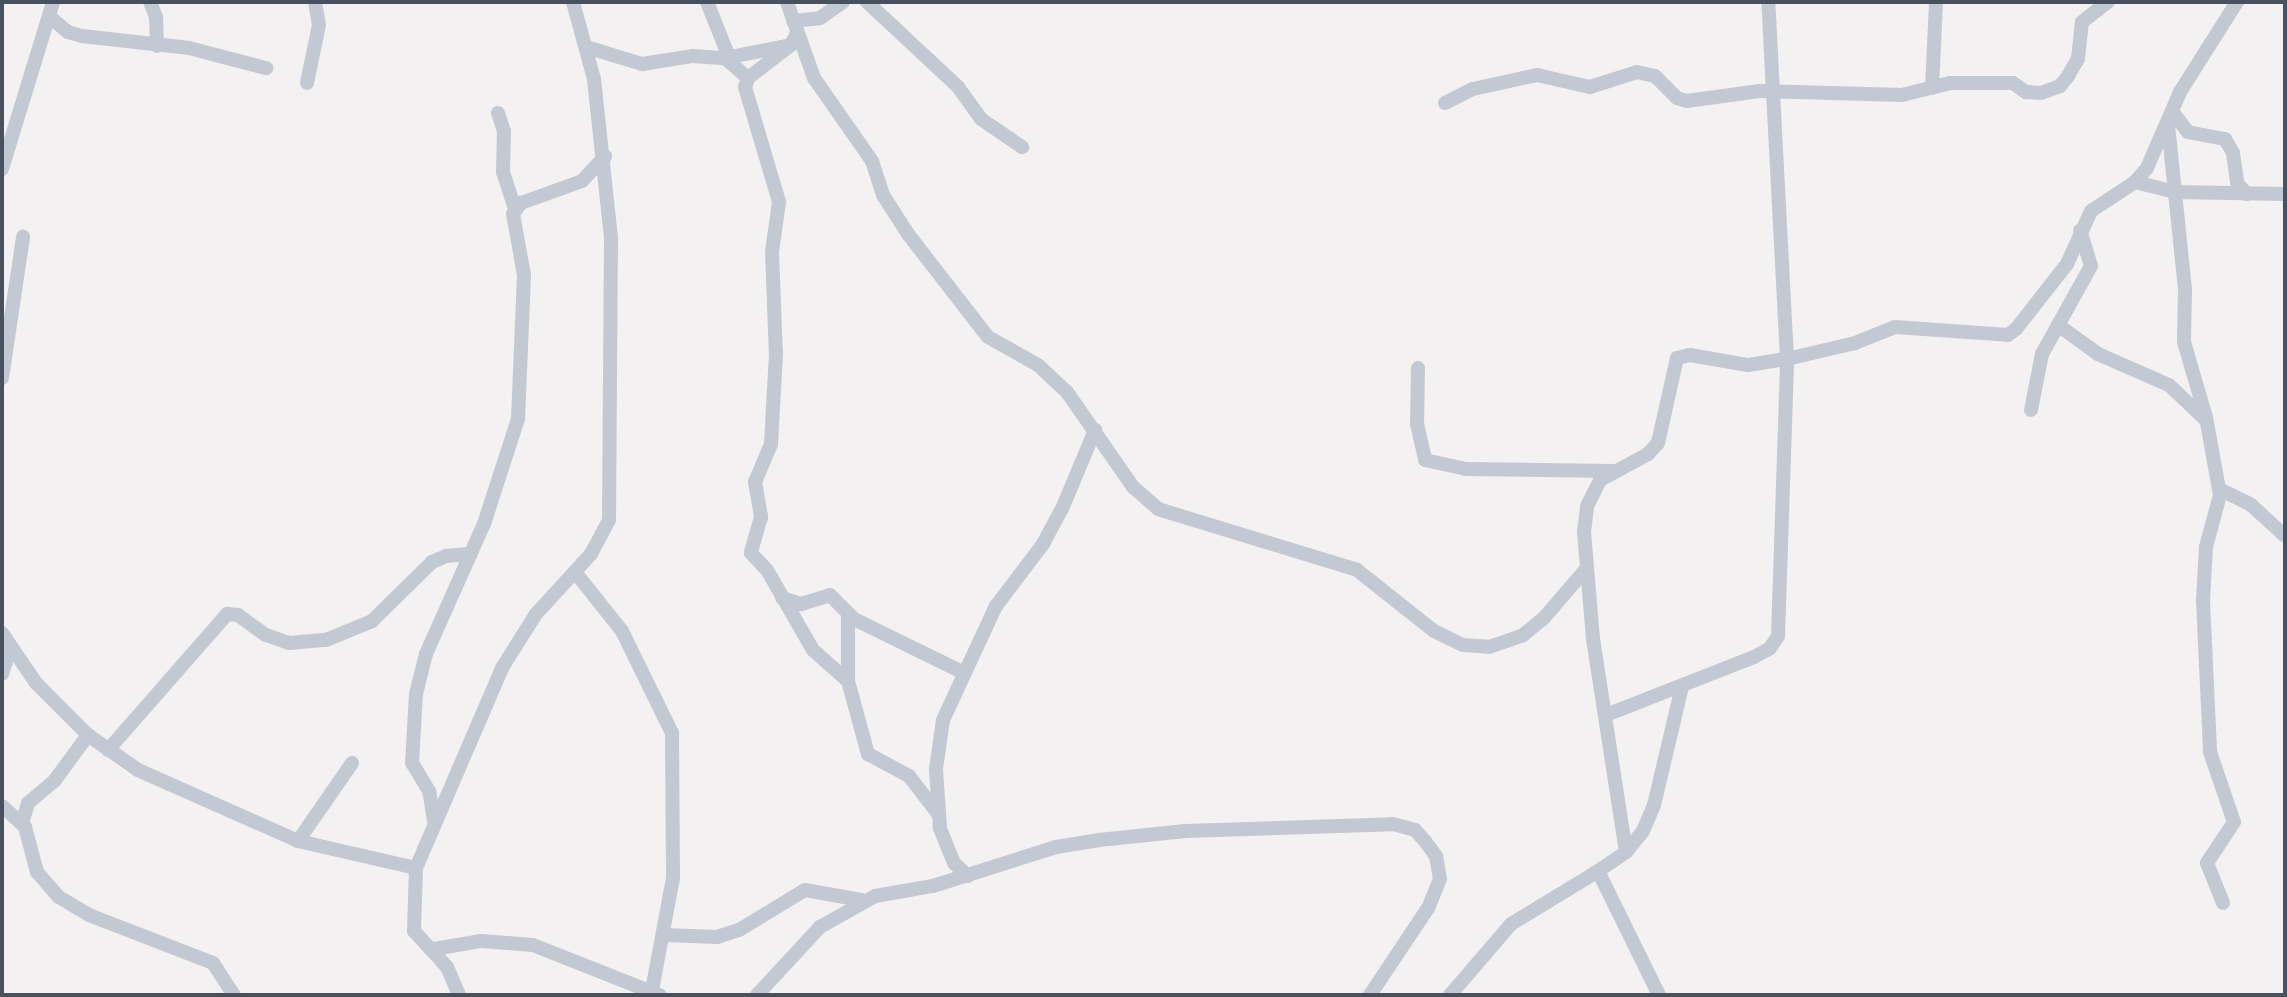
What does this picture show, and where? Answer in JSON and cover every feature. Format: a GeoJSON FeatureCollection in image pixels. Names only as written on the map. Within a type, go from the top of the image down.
{"type":"FeatureCollection","features":[{"type":"Feature","properties":{"kind":"street"},"geometry":{"type":"LineString","coordinates":[[2,169],[53,2]]}},
{"type":"Feature","properties":{"kind":"street"},"geometry":{"type":"LineString","coordinates":[[150,2],[156,17],[158,46]]}},
{"type":"Feature","properties":{"kind":"street"},"geometry":{"type":"LineString","coordinates":[[307,83],[318,34],[315,2]]}},
{"type":"Feature","properties":{"kind":"street"},"geometry":{"type":"LineString","coordinates":[[459,995],[434,949],[414,931],[412,922],[416,868],[434,822],[514,647],[536,614],[575,572],[604,535],[611,500],[612,295],[605,156],[586,47],[573,2]]}},
{"type":"Feature","properties":{"kind":"street"},"geometry":{"type":"LineString","coordinates":[[708,2],[727,57],[748,78]]}},
{"type":"Feature","properties":{"kind":"street"},"geometry":{"type":"LineString","coordinates":[[787,2],[794,33],[825,97],[872,161],[892,211],[952,293],[988,337],[1048,373],[1095,430],[1133,487],[1158,509],[1357,570],[1434,631],[1463,645],[1489,647],[1523,635],[1543,619],[1586,569]]}},
{"type":"Feature","properties":{"kind":"street"},"geometry":{"type":"LineString","coordinates":[[586,47],[642,64],[693,56],[727,57],[794,33],[843,2]]}},
{"type":"Feature","properties":{"kind":"street"},"geometry":{"type":"LineString","coordinates":[[867,2],[958,87],[981,119],[1021,147]]}},
{"type":"Feature","properties":{"kind":"street"},"geometry":{"type":"LineString","coordinates":[[1606,715],[1754,657],[1770,648],[1778,636],[1787,359],[1769,2]]}},
{"type":"Feature","properties":{"kind":"street"},"geometry":{"type":"LineString","coordinates":[[1932,88],[1936,2]]}},
{"type":"Feature","properties":{"kind":"street"},"geometry":{"type":"LineString","coordinates":[[1445,103],[1473,89],[1537,75],[1590,87],[1647,72],[1687,100],[1772,92],[1902,95],[1932,88],[2013,83],[2026,92],[2051,91],[2077,62],[2082,22],[2108,2]]}},
{"type":"Feature","properties":{"kind":"street"},"geometry":{"type":"LineString","coordinates":[[1626,852],[1586,569],[1587,506],[1596,486],[1613,471],[1648,454],[1658,443],[1677,358],[1690,355],[1748,365],[1855,343],[1895,327],[2008,335],[2060,275],[2091,211],[2135,182],[2151,160],[2170,115],[2237,2]]}},
{"type":"Feature","properties":{"kind":"street"},"geometry":{"type":"LineString","coordinates":[[50,17],[75,34],[189,48],[266,68]]}},
{"type":"Feature","properties":{"kind":"street"},"geometry":{"type":"LineString","coordinates":[[794,33],[748,78],[746,95],[779,202],[772,252],[776,354],[771,444],[755,482],[761,517],[751,553],[813,650],[848,681]]}},
{"type":"Feature","properties":{"kind":"street"},"geometry":{"type":"LineString","coordinates":[[434,822],[429,791],[412,763],[416,694],[426,654],[471,554],[513,435],[522,396],[519,319],[524,262],[513,221],[515,208],[501,161],[504,131],[499,113]]}},
{"type":"Feature","properties":{"kind":"street"},"geometry":{"type":"LineString","coordinates":[[2170,115],[2185,289],[2184,342],[2207,421],[2220,489],[2206,547],[2203,601],[2210,752],[2234,822],[2207,863],[2223,903]]}},
{"type":"Feature","properties":{"kind":"street"},"geometry":{"type":"LineString","coordinates":[[2170,115],[2188,132],[2225,138],[2233,153],[2237,183],[2247,194]]}},
{"type":"Feature","properties":{"kind":"street"},"geometry":{"type":"LineString","coordinates":[[515,208],[582,181],[605,156]]}},
{"type":"Feature","properties":{"kind":"street"},"geometry":{"type":"LineString","coordinates":[[2135,182],[2175,192],[2285,194]]}},
{"type":"Feature","properties":{"kind":"street"},"geometry":{"type":"LineString","coordinates":[[2031,410],[2042,354],[2091,266],[2080,231]]}},
{"type":"Feature","properties":{"kind":"street"},"geometry":{"type":"LineString","coordinates":[[2,379],[23,237]]}},
{"type":"Feature","properties":{"kind":"street"},"geometry":{"type":"LineString","coordinates":[[2058,325],[2098,354],[2168,385],[2207,421]]}},
{"type":"Feature","properties":{"kind":"street"},"geometry":{"type":"LineString","coordinates":[[1418,368],[1417,424],[1425,460],[1466,469],[1613,471]]}},
{"type":"Feature","properties":{"kind":"street"},"geometry":{"type":"LineString","coordinates":[[968,876],[944,845],[939,815],[939,737],[964,673],[996,607],[1043,544],[1095,430]]}},
{"type":"Feature","properties":{"kind":"street"},"geometry":{"type":"LineString","coordinates":[[2220,489],[2250,504],[2285,536]]}},
{"type":"Feature","properties":{"kind":"street"},"geometry":{"type":"LineString","coordinates":[[108,750],[227,614],[238,615],[266,635],[289,643],[326,640],[372,621],[432,562],[471,554]]}},
{"type":"Feature","properties":{"kind":"street"},"geometry":{"type":"LineString","coordinates":[[434,949],[481,941],[533,944],[655,995],[673,866],[672,733],[622,631],[575,572]]}},
{"type":"Feature","properties":{"kind":"street"},"geometry":{"type":"LineString","coordinates":[[782,598],[801,604],[827,593],[848,614],[919,654],[964,673]]}},
{"type":"Feature","properties":{"kind":"street"},"geometry":{"type":"LineString","coordinates":[[848,614],[848,681],[868,754],[909,776],[939,815]]}},
{"type":"Feature","properties":{"kind":"street"},"geometry":{"type":"LineString","coordinates":[[2,634],[10,650],[88,735],[138,770],[298,841],[416,868]]}},
{"type":"Feature","properties":{"kind":"street"},"geometry":{"type":"LineString","coordinates":[[2,674],[10,650]]}},
{"type":"Feature","properties":{"kind":"street"},"geometry":{"type":"LineString","coordinates":[[1450,995],[1511,923],[1626,852],[1649,822],[1682,687]]}},
{"type":"Feature","properties":{"kind":"street"},"geometry":{"type":"LineString","coordinates":[[22,823],[28,803],[55,780],[88,735]]}},
{"type":"Feature","properties":{"kind":"street"},"geometry":{"type":"LineString","coordinates":[[298,841],[352,762]]}},
{"type":"Feature","properties":{"kind":"street"},"geometry":{"type":"LineString","coordinates":[[2,806],[22,823],[37,872],[59,897],[89,915],[213,963],[234,995]]}},
{"type":"Feature","properties":{"kind":"street"},"geometry":{"type":"LineString","coordinates":[[757,995],[820,927],[861,900],[968,876],[1056,847],[1144,834],[1404,826],[1415,830],[1436,856],[1440,879],[1428,908],[1370,995]]}},
{"type":"Feature","properties":{"kind":"street"},"geometry":{"type":"LineString","coordinates":[[1598,871],[1659,995]]}},
{"type":"Feature","properties":{"kind":"street"},"geometry":{"type":"LineString","coordinates":[[664,935],[717,937],[739,930],[805,890],[861,900]]}}]}
